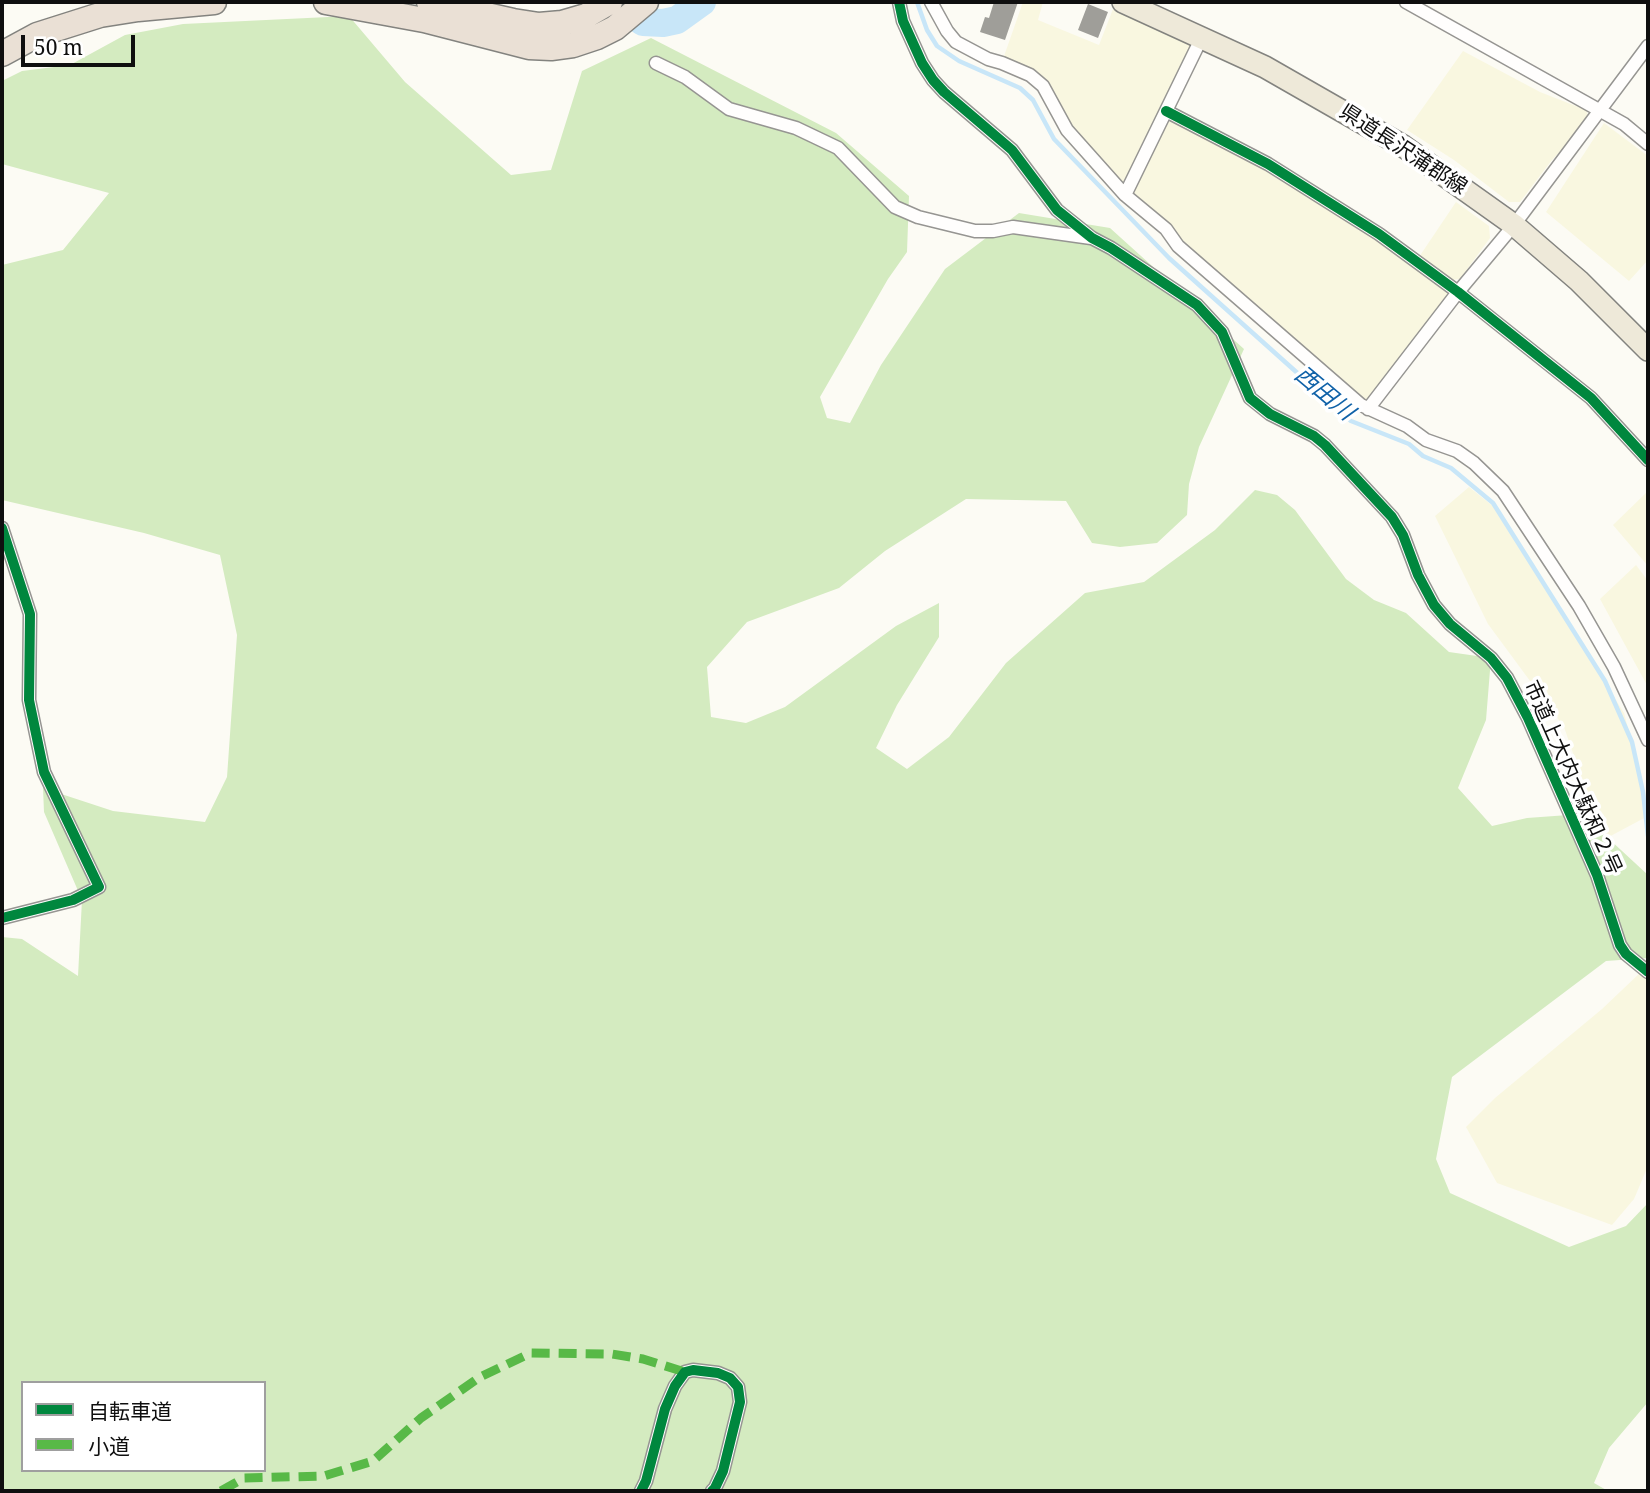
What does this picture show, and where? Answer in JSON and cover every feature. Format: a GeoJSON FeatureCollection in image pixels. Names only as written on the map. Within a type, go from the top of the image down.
{"type":"FeatureCollection","features":[{"type":"Feature","properties":{"kind":"highway"},"geometry":{"type":"LineString","coordinates":[[2,54],[37,35],[100,15],[214,2]]}},
{"type":"Feature","properties":{"kind":"highway"},"geometry":{"type":"LineString","coordinates":[[326,2],[424,20],[529,47],[551,48],[573,45],[610,2]]}},
{"type":"Feature","properties":{"kind":"highway"},"geometry":{"type":"LineString","coordinates":[[429,2],[513,22],[591,26],[622,23],[646,2]]}},
{"type":"Feature","properties":{"kind":"main road","name":"県道長沢蒲郡線"},"geometry":{"type":"LineString","coordinates":[[1123,2],[1265,67],[1404,146],[1514,225],[1579,281],[1648,350]]}},
{"type":"Feature","properties":{"kind":"street","name":"市道上大内大駄和２号"},"geometry":{"type":"LineString","coordinates":[[899,2],[903,21],[922,63],[944,92],[1012,150],[1057,210],[1092,238],[1197,305],[1222,332],[1250,398],[1270,414],[1314,436],[1325,445],[1392,517],[1403,535],[1418,575],[1434,606],[1450,624],[1491,658],[1507,678],[1528,718],[1597,875],[1620,945],[1626,954],[1648,972]]}},
{"type":"Feature","properties":{"kind":"street"},"geometry":{"type":"LineString","coordinates":[[931,2],[956,42],[988,60],[1030,75],[1043,86],[1067,130],[1125,195],[1166,229],[1178,246],[1361,405],[1407,426],[1426,440],[1457,451],[1503,491],[1580,606],[1614,667],[1648,740]]}},
{"type":"Feature","properties":{"kind":"street"},"geometry":{"type":"LineString","coordinates":[[1406,2],[1623,124],[1648,144]]}},
{"type":"Feature","properties":{"kind":"street"},"geometry":{"type":"LineString","coordinates":[[1125,195],[1202,37]]}},
{"type":"Feature","properties":{"kind":"street"},"geometry":{"type":"LineString","coordinates":[[1368,409],[1458,292],[1514,225],[1648,46]]}},
{"type":"Feature","properties":{"kind":"street"},"geometry":{"type":"LineString","coordinates":[[656,64],[685,77],[729,109],[796,128],[838,148],[895,208],[918,217],[975,231],[1013,227],[1092,238]]}},
{"type":"Feature","properties":{"kind":"street"},"geometry":{"type":"LineString","coordinates":[[1166,111],[1268,164],[1379,234],[1458,292],[1591,398],[1648,460]]}},
{"type":"Feature","properties":{"kind":"street"},"geometry":{"type":"LineString","coordinates":[[2,528],[30,614],[29,700],[44,772],[99,887],[73,900],[2,918]]}},
{"type":"Feature","properties":{"kind":"street"},"geometry":{"type":"LineString","coordinates":[[641,1491],[675,1386],[685,1373],[693,1370],[718,1373],[730,1378],[738,1387],[740,1402],[723,1471],[712,1491]]}},
{"type":"Feature","properties":{"kind":"shaded area"},"geometry":{"type":"Polygon","coordinates":[[[1023,2],[1043,2],[1038,20],[1099,45],[1113,9],[1191,43],[1126,184],[1120,183],[1068,122],[1057,98],[1045,82],[1003,59],[1023,2]]]}},
{"type":"Feature","properties":{"kind":"shaded area"},"geometry":{"type":"Polygon","coordinates":[[[1463,51],[1540,92],[1586,110],[1588,115],[1588,122],[1552,160],[1520,202],[1509,202],[1454,160],[1407,130],[1463,51]]]}},
{"type":"Feature","properties":{"kind":"shaded area"},"geometry":{"type":"Polygon","coordinates":[[[1174,121],[1265,169],[1377,239],[1448,292],[1448,298],[1367,400],[1362,401],[1179,237],[1171,226],[1133,197],[1133,190],[1166,122],[1174,121]]]}},
{"type":"Feature","properties":{"kind":"shaded area"},"geometry":{"type":"Polygon","coordinates":[[[1604,123],[1648,156],[1648,260],[1629,281],[1546,212],[1604,123]]]}},
{"type":"Feature","properties":{"kind":"shaded area"},"geometry":{"type":"Polygon","coordinates":[[[1456,202],[1489,226],[1490,238],[1460,279],[1451,280],[1419,257],[1456,202]]]}},
{"type":"Feature","properties":{"kind":"shaded area"},"geometry":{"type":"Polygon","coordinates":[[[1469,487],[1498,510],[1624,713],[1648,803],[1648,816],[1603,840],[1564,727],[1488,624],[1435,516],[1469,487]]]}},
{"type":"Feature","properties":{"kind":"shaded area"},"geometry":{"type":"Polygon","coordinates":[[[1648,491],[1648,566],[1613,525],[1648,491]]]}},
{"type":"Feature","properties":{"kind":"shaded area"},"geometry":{"type":"Polygon","coordinates":[[[1636,565],[1648,581],[1648,687],[1600,599],[1636,565]]]}},
{"type":"Feature","properties":{"kind":"shaded area"},"geometry":{"type":"Polygon","coordinates":[[[1642,971],[1648,976],[1648,1166],[1634,1199],[1612,1225],[1497,1183],[1466,1127],[1495,1098],[1602,1009],[1642,971]]]}},
{"type":"Feature","properties":{"kind":"green space"},"geometry":{"type":"Polygon","coordinates":[[[349,16],[405,82],[511,175],[551,170],[582,71],[651,38],[836,133],[909,196],[907,252],[888,279],[820,397],[827,418],[850,423],[881,365],[945,269],[1019,213],[1110,228],[1244,349],[1199,447],[1189,484],[1187,515],[1157,543],[1120,547],[1092,543],[1066,501],[966,499],[885,551],[839,588],[747,622],[707,667],[711,717],[746,723],[785,707],[896,626],[939,603],[939,637],[897,705],[876,748],[907,769],[949,737],[1006,663],[1085,593],[1144,582],[1215,530],[1255,490],[1277,495],[1295,510],[1346,579],[1374,600],[1406,613],[1449,652],[1491,658],[1486,720],[1458,788],[1492,826],[1527,818],[1582,814],[1648,875],[1648,958],[1606,961],[1452,1077],[1436,1159],[1450,1193],[1569,1247],[1626,1226],[1648,1203],[1648,1402],[1609,1448],[1594,1483],[1608,1491],[2,1491],[2,937],[22,939],[78,976],[82,900],[44,812],[43,788],[113,811],[205,822],[227,777],[237,635],[220,555],[144,533],[2,500],[2,265],[63,250],[109,193],[2,164],[2,81],[22,71],[70,65],[125,35],[183,24],[349,16]]]}},
{"type":"Feature","properties":{"kind":"building"},"geometry":{"type":"Polygon","coordinates":[[[994,2],[1018,2],[1005,40],[980,32],[985,17],[989,18],[994,2]]]}},
{"type":"Feature","properties":{"kind":"building"},"geometry":{"type":"Polygon","coordinates":[[[1088,4],[1108,12],[1098,38],[1078,30],[1088,4]]]}},
{"type":"Feature","properties":{"kind":"waterway","name":"西田川"},"geometry":{"type":"LineString","coordinates":[[614,2],[643,22],[663,23],[677,20],[702,2]]}},
{"type":"Feature","properties":{"kind":"waterway","name":"西田川"},"geometry":{"type":"LineString","coordinates":[[917,2],[927,30],[937,46],[959,61],[1020,88],[1033,100],[1054,139],[1169,258],[1351,421],[1409,444],[1423,456],[1451,468],[1493,503],[1605,681],[1632,742],[1643,792],[1648,836]]}},
{"type":"Feature","properties":{"kind":"marked path"},"geometry":{"type":"LineString","coordinates":[[221,1491],[244,1478],[324,1476],[373,1461],[421,1418],[480,1377],[531,1353],[612,1354],[643,1359],[685,1372]]}},
{"type":"Feature","properties":{"kind":"cycle path"},"geometry":{"type":"LineString","coordinates":[[899,2],[903,21],[922,63],[944,92],[1012,150],[1057,210],[1092,238],[1197,305],[1222,332],[1250,398],[1270,414],[1314,436],[1325,445],[1392,517],[1403,535],[1418,575],[1434,605],[1450,624],[1491,658],[1507,678],[1528,718],[1597,875],[1620,945],[1626,954],[1648,972]]}},
{"type":"Feature","properties":{"kind":"cycle path"},"geometry":{"type":"LineString","coordinates":[[1166,111],[1268,164],[1379,234],[1458,292],[1591,398],[1648,460]]}},
{"type":"Feature","properties":{"kind":"cycle path"},"geometry":{"type":"LineString","coordinates":[[2,528],[30,614],[29,700],[44,772],[99,887],[73,900],[2,918]]}},
{"type":"Feature","properties":{"kind":"cycle path"},"geometry":{"type":"LineString","coordinates":[[641,1491],[665,1409],[675,1386],[685,1372],[693,1370],[718,1373],[730,1378],[738,1387],[740,1402],[723,1471],[712,1491]]}}]}
